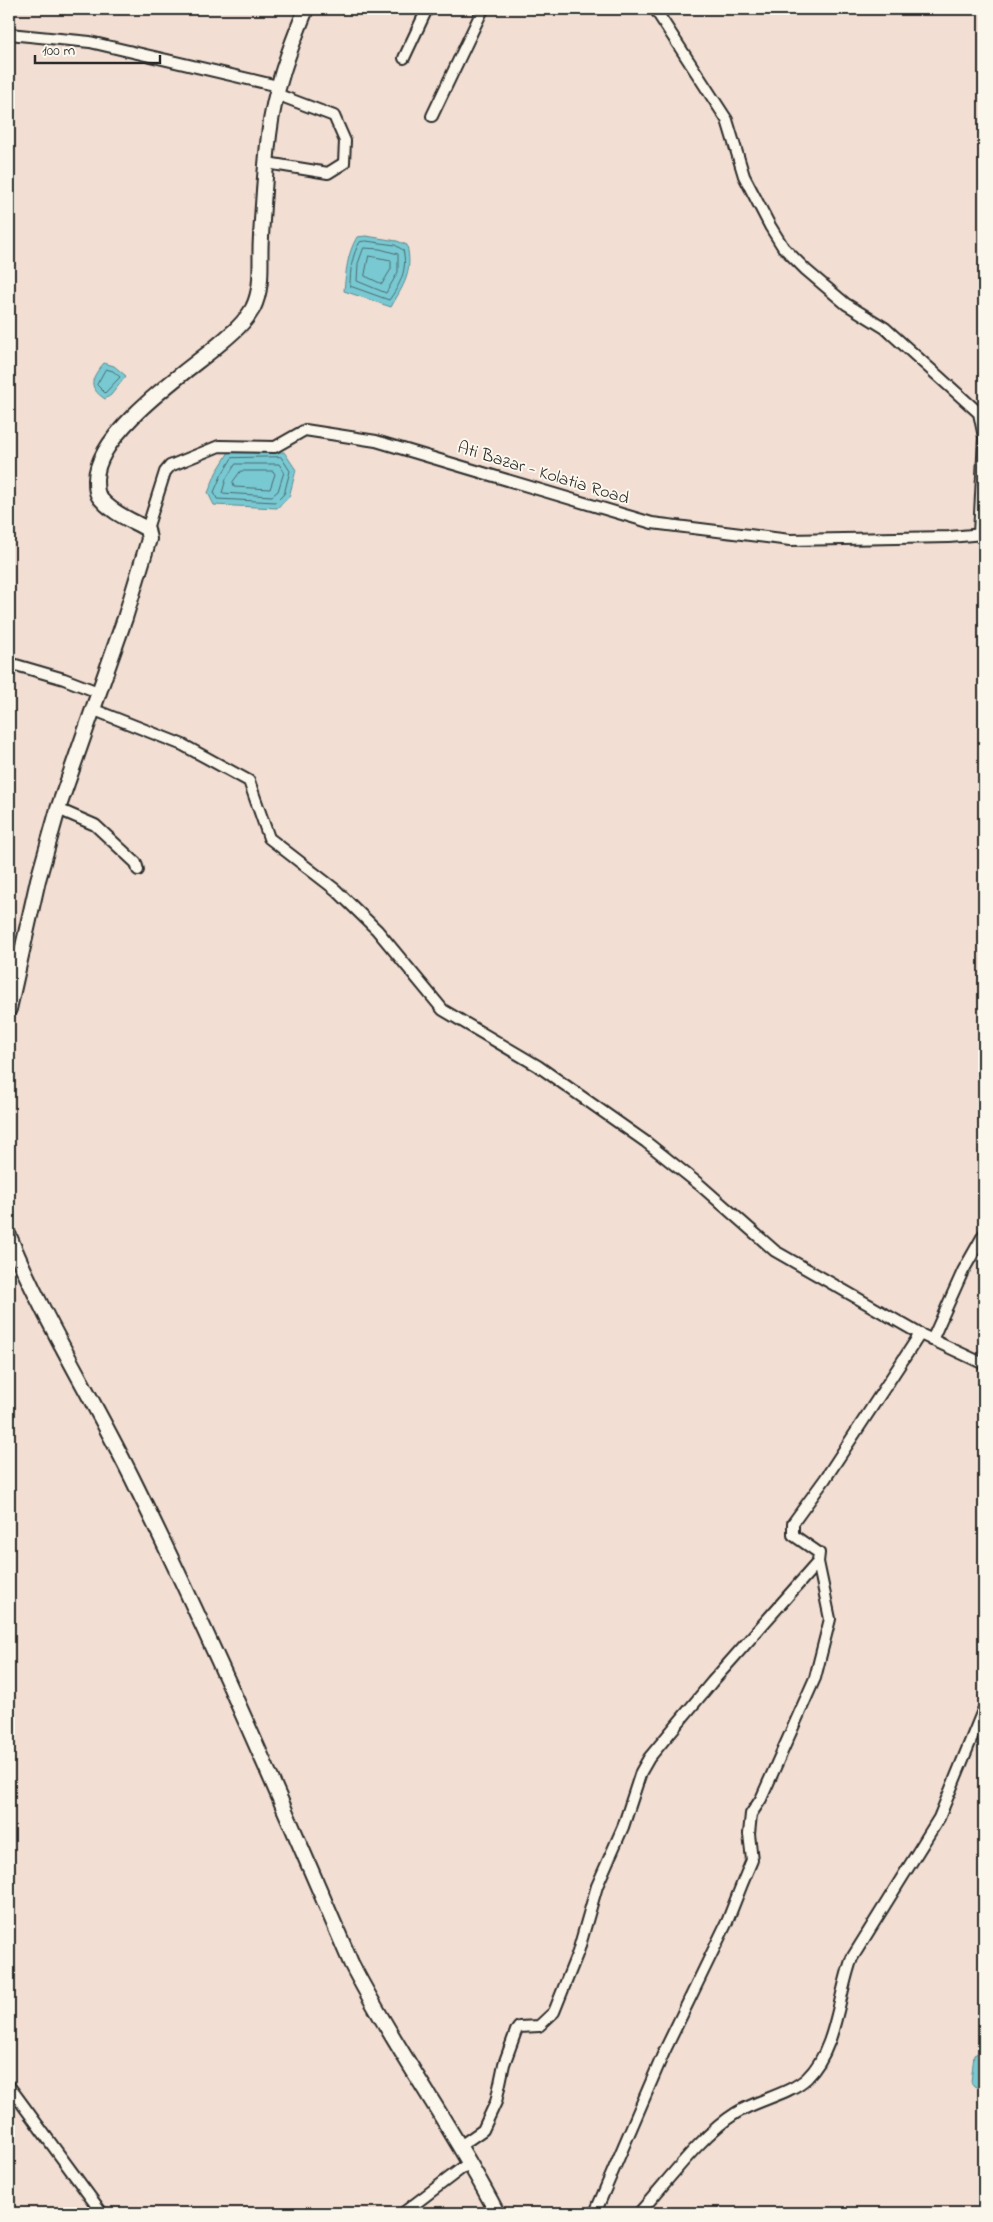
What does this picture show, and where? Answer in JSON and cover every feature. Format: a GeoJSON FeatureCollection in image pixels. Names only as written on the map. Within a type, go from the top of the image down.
{"type":"FeatureCollection","features":[{"type":"Feature","properties":{"kind":"main road"},"geometry":{"type":"LineString","coordinates":[[9,1009],[38,880],[58,809],[128,609],[148,540],[147,529],[112,510],[99,497],[96,471],[100,458],[141,408],[239,328],[253,308],[261,286],[261,239],[267,163],[277,90],[306,9]]}},
{"type":"Feature","properties":{"kind":"main road"},"geometry":{"type":"LineString","coordinates":[[9,1236],[36,1299],[136,1485],[206,1630],[351,1963],[371,2003],[470,2162],[497,2213]]}},
{"type":"Feature","properties":{"kind":"street"},"geometry":{"type":"LineString","coordinates":[[404,58],[427,9]]}},
{"type":"Feature","properties":{"kind":"street"},"geometry":{"type":"LineString","coordinates":[[432,116],[483,9]]}},
{"type":"Feature","properties":{"kind":"street"},"geometry":{"type":"LineString","coordinates":[[655,9],[728,120],[744,176],[770,226],[783,246],[806,270],[846,304],[885,328],[978,413],[984,437],[982,534]]}},
{"type":"Feature","properties":{"kind":"street"},"geometry":{"type":"LineString","coordinates":[[9,34],[90,42],[277,90],[334,116],[345,141],[344,163],[328,173],[267,163]]}},
{"type":"Feature","properties":{"kind":"street","name":"Ati Bazar - Kolatia Road"},"geometry":{"type":"LineString","coordinates":[[147,529],[165,472],[170,466],[219,446],[275,447],[305,430],[376,441],[652,523],[790,540],[949,538],[982,534]]}},
{"type":"Feature","properties":{"kind":"street"},"geometry":{"type":"LineString","coordinates":[[9,663],[64,679],[98,692]]}},
{"type":"Feature","properties":{"kind":"street"},"geometry":{"type":"LineString","coordinates":[[92,709],[183,745],[249,781],[268,838],[336,890],[377,930],[443,1010],[538,1066],[646,1142],[700,1185],[775,1251],[920,1334],[984,1364]]}},
{"type":"Feature","properties":{"kind":"street"},"geometry":{"type":"LineString","coordinates":[[58,809],[95,825],[136,863],[138,870]]}},
{"type":"Feature","properties":{"kind":"street"},"geometry":{"type":"LineString","coordinates":[[932,1340],[963,1271],[984,1234]]}},
{"type":"Feature","properties":{"kind":"street"},"geometry":{"type":"LineString","coordinates":[[595,2213],[664,2052],[727,1922],[752,1860],[749,1834],[752,1814],[761,1799],[815,1678],[830,1619],[818,1562],[819,1553],[793,1535],[793,1523],[825,1479],[920,1334]]}},
{"type":"Feature","properties":{"kind":"street"},"geometry":{"type":"LineString","coordinates":[[460,2146],[482,2130],[493,2109],[504,2064],[516,2031],[519,2027],[539,2026],[554,2012],[578,1952],[597,1886],[623,1827],[641,1772],[649,1758],[712,1682],[818,1562]]}},
{"type":"Feature","properties":{"kind":"street"},"geometry":{"type":"LineString","coordinates":[[638,2213],[706,2138],[735,2113],[807,2078],[819,2061],[835,2026],[843,1981],[852,1958],[939,1818],[981,1731],[984,1708]]}},
{"type":"Feature","properties":{"kind":"street"},"geometry":{"type":"LineString","coordinates":[[9,2086],[102,2213]]}},
{"type":"Feature","properties":{"kind":"street"},"geometry":{"type":"LineString","coordinates":[[403,2213],[470,2162]]}},
{"type":"Feature","properties":{"kind":"water"},"geometry":{"type":"Polygon","coordinates":[[[366,236],[397,241],[407,245],[409,255],[408,271],[391,307],[344,291],[351,250],[357,237],[366,236]]]}},
{"type":"Feature","properties":{"kind":"water"},"geometry":{"type":"Polygon","coordinates":[[[104,363],[114,366],[126,376],[111,395],[105,399],[99,395],[93,386],[96,373],[104,363]]]}},
{"type":"Feature","properties":{"kind":"water"},"geometry":{"type":"Polygon","coordinates":[[[229,452],[284,452],[296,470],[289,497],[277,508],[214,505],[208,493],[216,473],[229,452]]]}},
{"type":"Feature","properties":{"kind":"water"},"geometry":{"type":"Polygon","coordinates":[[[984,2050],[984,2090],[974,2086],[971,2082],[974,2055],[984,2050]]]}}]}
